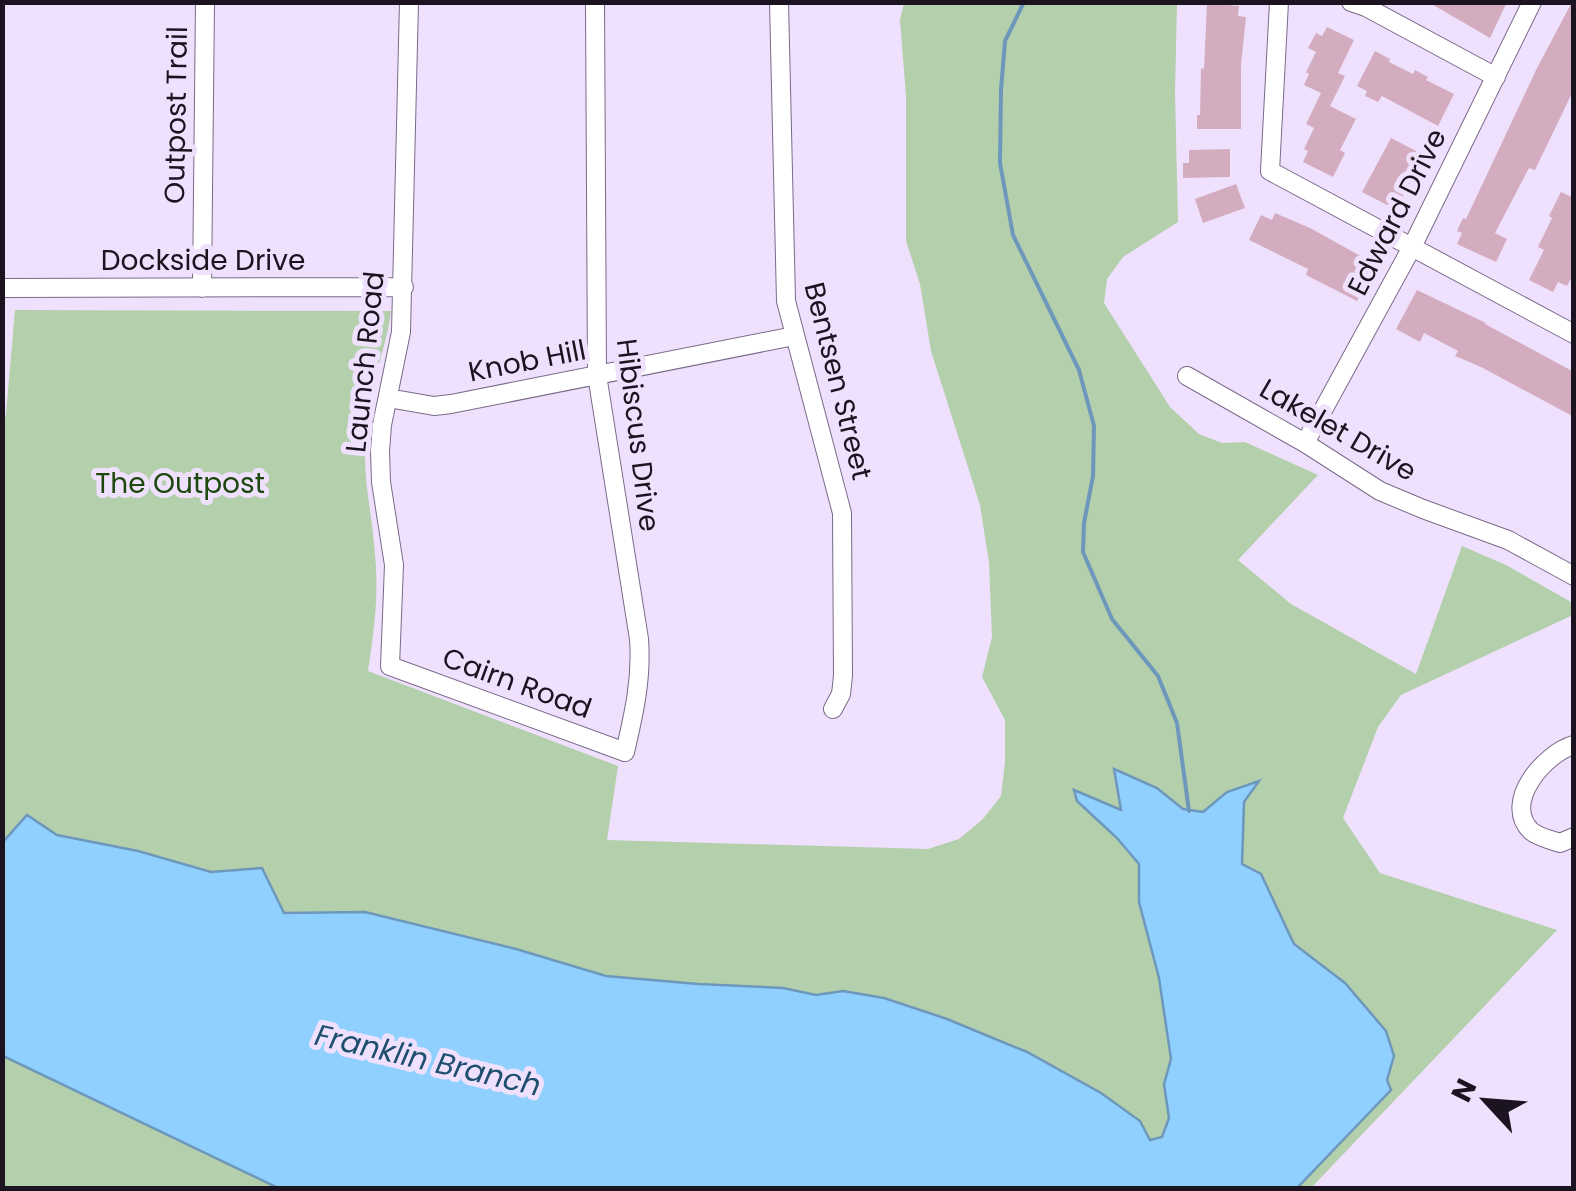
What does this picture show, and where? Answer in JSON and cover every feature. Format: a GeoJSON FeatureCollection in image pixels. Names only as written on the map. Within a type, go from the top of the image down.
{"type":"FeatureCollection","features":[{"type":"Feature","properties":{"kind":"street","name":"Outpost Trail"},"geometry":{"type":"LineString","coordinates":[[202,288],[205,2]]}},
{"type":"Feature","properties":{"kind":"street","name":"Launch Road"},"geometry":{"type":"LineString","coordinates":[[390,666],[394,566],[380,451],[401,332],[404,287],[409,2]]}},
{"type":"Feature","properties":{"kind":"street","name":"Hibiscus Drive"},"geometry":{"type":"LineString","coordinates":[[594,2],[597,374],[641,668],[625,752]]}},
{"type":"Feature","properties":{"kind":"street","name":"Bentsen Street"},"geometry":{"type":"LineString","coordinates":[[779,2],[786,301],[842,513],[843,676],[834,709]]}},
{"type":"Feature","properties":{"kind":"street"},"geometry":{"type":"LineString","coordinates":[[1280,2],[1270,171],[1574,334]]}},
{"type":"Feature","properties":{"kind":"street"},"geometry":{"type":"LineString","coordinates":[[1351,2],[1496,76]]}},
{"type":"Feature","properties":{"kind":"street","name":"Edward Drive"},"geometry":{"type":"LineString","coordinates":[[1306,443],[1412,247],[1532,2]]}},
{"type":"Feature","properties":{"kind":"street","name":"Dockside Drive"},"geometry":{"type":"LineString","coordinates":[[2,288],[404,287]]}},
{"type":"Feature","properties":{"kind":"street","name":"Knob Hill"},"geometry":{"type":"LineString","coordinates":[[388,398],[434,406],[451,404],[794,336]]}},
{"type":"Feature","properties":{"kind":"street","name":"Lakelet Drive"},"geometry":{"type":"LineString","coordinates":[[1188,376],[1306,443],[1380,491],[1508,540],[1574,576]]}},
{"type":"Feature","properties":{"kind":"street","name":"Cairn Road"},"geometry":{"type":"LineString","coordinates":[[390,666],[625,752]]}},
{"type":"Feature","properties":{"kind":"street"},"geometry":{"type":"LineString","coordinates":[[1574,745],[1550,756],[1532,778],[1522,803],[1524,820],[1532,832],[1560,843],[1574,837]]}},
{"type":"Feature","properties":{"kind":"green space","name":"The Outpost"},"geometry":{"type":"Polygon","coordinates":[[[904,3],[1177,3],[1178,222],[1123,257],[1107,279],[1104,303],[1170,407],[1199,434],[1222,443],[1245,442],[1318,475],[1238,560],[1291,604],[1416,674],[1462,546],[1506,565],[1573,603],[1573,615],[1401,695],[1378,727],[1343,818],[1380,873],[1557,930],[1311,1188],[1297,1188],[1391,1090],[1387,1080],[1394,1055],[1386,1031],[1345,983],[1294,944],[1261,874],[1241,864],[1244,802],[1257,782],[1227,792],[1204,812],[1183,809],[1156,788],[1115,770],[1122,811],[1105,804],[1117,838],[1139,864],[1139,902],[1159,978],[1171,1059],[1164,1084],[1169,1118],[1162,1137],[1150,1140],[1140,1121],[1101,1093],[1027,1052],[884,998],[843,991],[816,995],[783,988],[606,976],[365,912],[284,913],[261,868],[211,872],[138,851],[57,835],[27,816],[3,842],[2,431],[15,310],[391,311],[372,393],[365,447],[376,585],[368,671],[618,766],[607,840],[928,849],[959,839],[982,820],[1001,796],[1005,720],[982,677],[992,637],[989,563],[980,505],[931,351],[920,284],[906,241],[906,96],[900,20],[904,3]]]}},
{"type":"Feature","properties":{"kind":"green space"},"geometry":{"type":"Polygon","coordinates":[[[2,1056],[34,1070],[278,1188],[3,1188],[2,1056]]]}},
{"type":"Feature","properties":{"kind":"water","name":"Franklin Branch"},"geometry":{"type":"Polygon","coordinates":[[[1114,769],[1157,788],[1183,809],[1203,812],[1227,792],[1259,781],[1244,802],[1242,864],[1261,874],[1294,944],[1345,983],[1386,1031],[1394,1056],[1387,1080],[1391,1090],[1297,1188],[278,1188],[3,1056],[3,842],[27,815],[57,835],[138,851],[211,872],[262,868],[284,913],[365,912],[606,976],[783,988],[816,995],[843,991],[884,998],[1027,1052],[1101,1093],[1140,1121],[1150,1140],[1162,1137],[1169,1118],[1164,1084],[1171,1059],[1159,978],[1139,902],[1139,864],[1077,801],[1074,790],[1121,810],[1114,769]]]}},
{"type":"Feature","properties":{"kind":"building"},"geometry":{"type":"Polygon","coordinates":[[[1428,2],[1507,2],[1490,38],[1428,2]]]}},
{"type":"Feature","properties":{"kind":"building"},"geometry":{"type":"Polygon","coordinates":[[[1572,2],[1574,89],[1535,170],[1529,168],[1495,233],[1507,239],[1496,262],[1457,244],[1462,233],[1457,231],[1572,2]]]}},
{"type":"Feature","properties":{"kind":"building"},"geometry":{"type":"Polygon","coordinates":[[[1207,3],[1239,6],[1238,16],[1246,17],[1241,129],[1197,129],[1207,3]]]}},
{"type":"Feature","properties":{"kind":"building"},"geometry":{"type":"Polygon","coordinates":[[[1327,27],[1354,40],[1338,73],[1345,76],[1330,106],[1356,119],[1340,150],[1345,153],[1333,177],[1303,162],[1308,151],[1304,149],[1314,128],[1306,124],[1321,93],[1304,85],[1316,52],[1308,48],[1316,33],[1322,36],[1327,27]]]}},
{"type":"Feature","properties":{"kind":"building"},"geometry":{"type":"Polygon","coordinates":[[[1375,51],[1454,94],[1438,126],[1382,96],[1378,102],[1365,96],[1367,91],[1357,86],[1375,51]]]}},
{"type":"Feature","properties":{"kind":"building"},"geometry":{"type":"Polygon","coordinates":[[[1391,138],[1424,155],[1402,199],[1394,196],[1389,206],[1362,192],[1391,138]]]}},
{"type":"Feature","properties":{"kind":"building"},"geometry":{"type":"Polygon","coordinates":[[[1230,149],[1230,177],[1183,178],[1183,163],[1189,163],[1189,150],[1230,149]]]}},
{"type":"Feature","properties":{"kind":"building"},"geometry":{"type":"Polygon","coordinates":[[[1236,184],[1245,208],[1203,223],[1195,199],[1236,184]]]}},
{"type":"Feature","properties":{"kind":"building"},"geometry":{"type":"Polygon","coordinates":[[[1561,192],[1574,198],[1574,273],[1567,286],[1558,282],[1553,292],[1529,280],[1544,250],[1538,247],[1561,192]]]}},
{"type":"Feature","properties":{"kind":"building"},"geometry":{"type":"Polygon","coordinates":[[[1275,213],[1375,264],[1357,301],[1306,275],[1308,269],[1249,240],[1261,215],[1272,220],[1275,213]]]}},
{"type":"Feature","properties":{"kind":"building"},"geometry":{"type":"Polygon","coordinates":[[[1417,290],[1574,372],[1574,417],[1455,356],[1458,351],[1424,333],[1420,342],[1396,329],[1417,290]]]}},
{"type":"Feature","properties":{"kind":"waterway"},"geometry":{"type":"LineString","coordinates":[[1024,2],[1005,41],[1001,90],[1000,163],[1013,235],[1079,370],[1094,426],[1093,476],[1083,552],[1112,619],[1158,676],[1177,723],[1189,811]]}}]}
